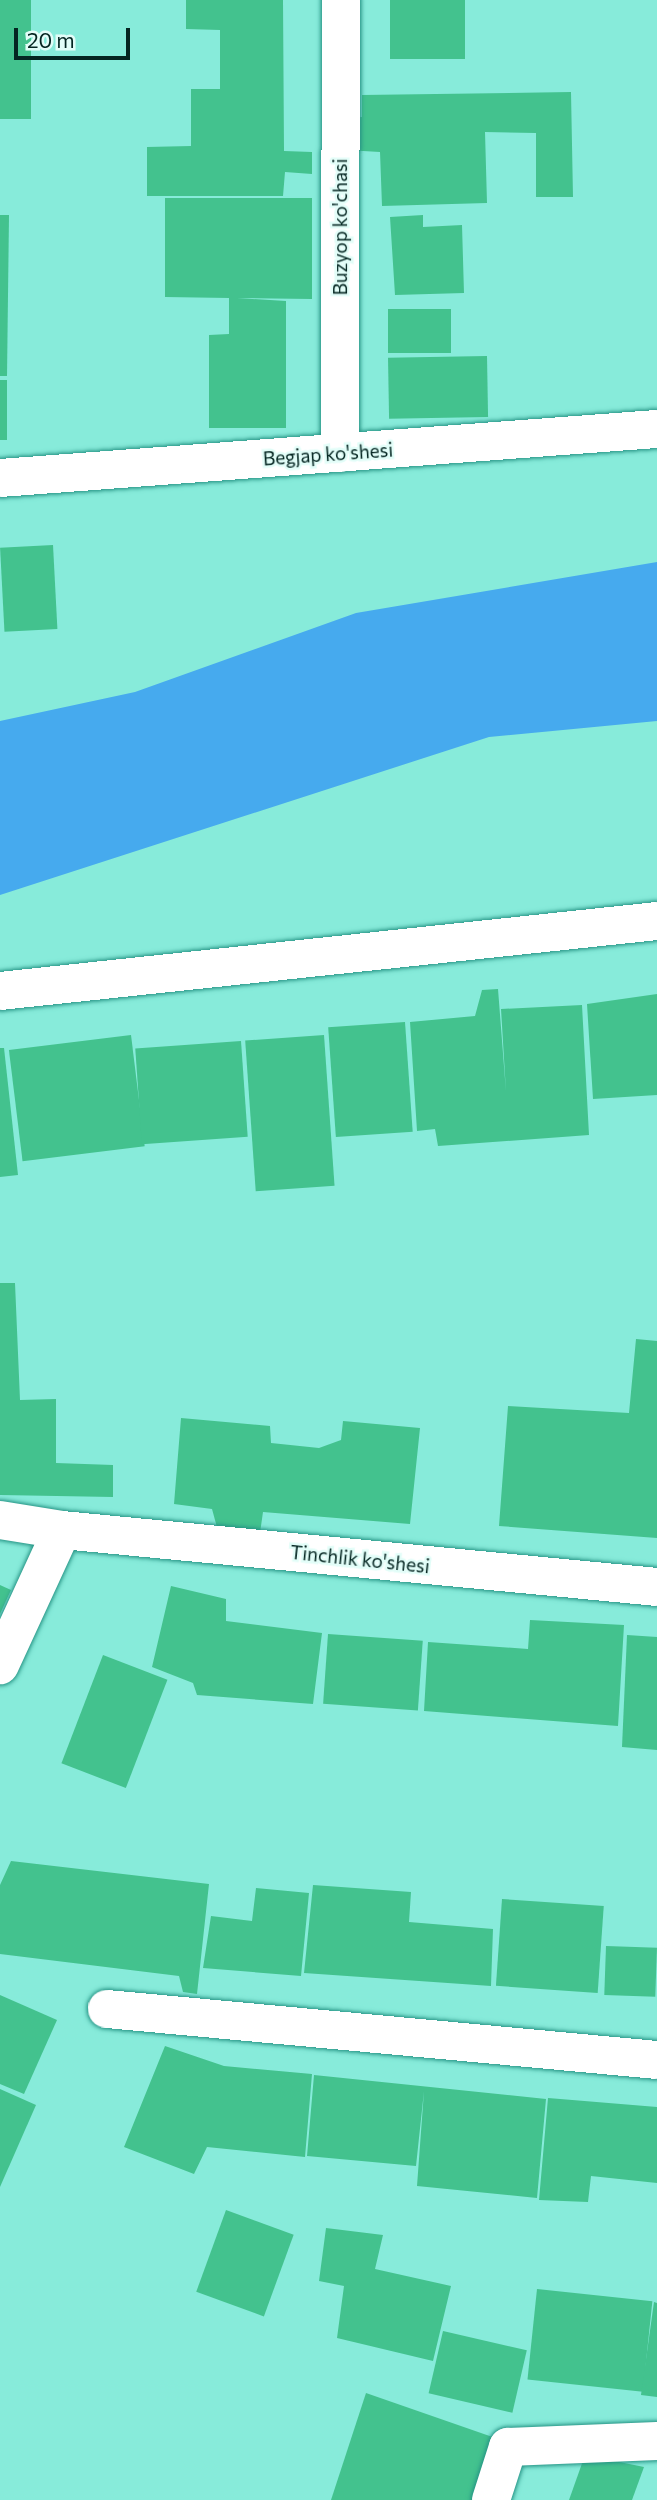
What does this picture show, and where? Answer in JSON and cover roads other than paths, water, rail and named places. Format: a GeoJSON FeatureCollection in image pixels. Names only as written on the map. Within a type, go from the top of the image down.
{"type":"FeatureCollection","features":[{"type":"Feature","properties":{"kind":"street","name":"Buzyop ko'chasi"},"geometry":{"type":"LineString","coordinates":[[340,453],[341,0]]}},
{"type":"Feature","properties":{"kind":"street","name":"Begjap ko'shesi"},"geometry":{"type":"LineString","coordinates":[[0,478],[657,429]]}},
{"type":"Feature","properties":{"kind":"street"},"geometry":{"type":"LineString","coordinates":[[0,991],[657,921]]}},
{"type":"Feature","properties":{"kind":"street","name":"Tinchlik ko'shesi"},"geometry":{"type":"LineString","coordinates":[[0,1520],[62,1530],[657,1587]]}},
{"type":"Feature","properties":{"kind":"street"},"geometry":{"type":"LineString","coordinates":[[0,1665],[62,1530]]}},
{"type":"Feature","properties":{"kind":"street"},"geometry":{"type":"LineString","coordinates":[[107,2008],[657,2060]]}},
{"type":"Feature","properties":{"kind":"street"},"geometry":{"type":"LineString","coordinates":[[491,2500],[508,2447],[657,2441]]}},
{"type":"Feature","properties":{"kind":"water"},"geometry":{"type":"Polygon","coordinates":[[[657,562],[657,721],[489,737],[0,895],[0,721],[135,692],[356,613],[657,562]]]}}]}
